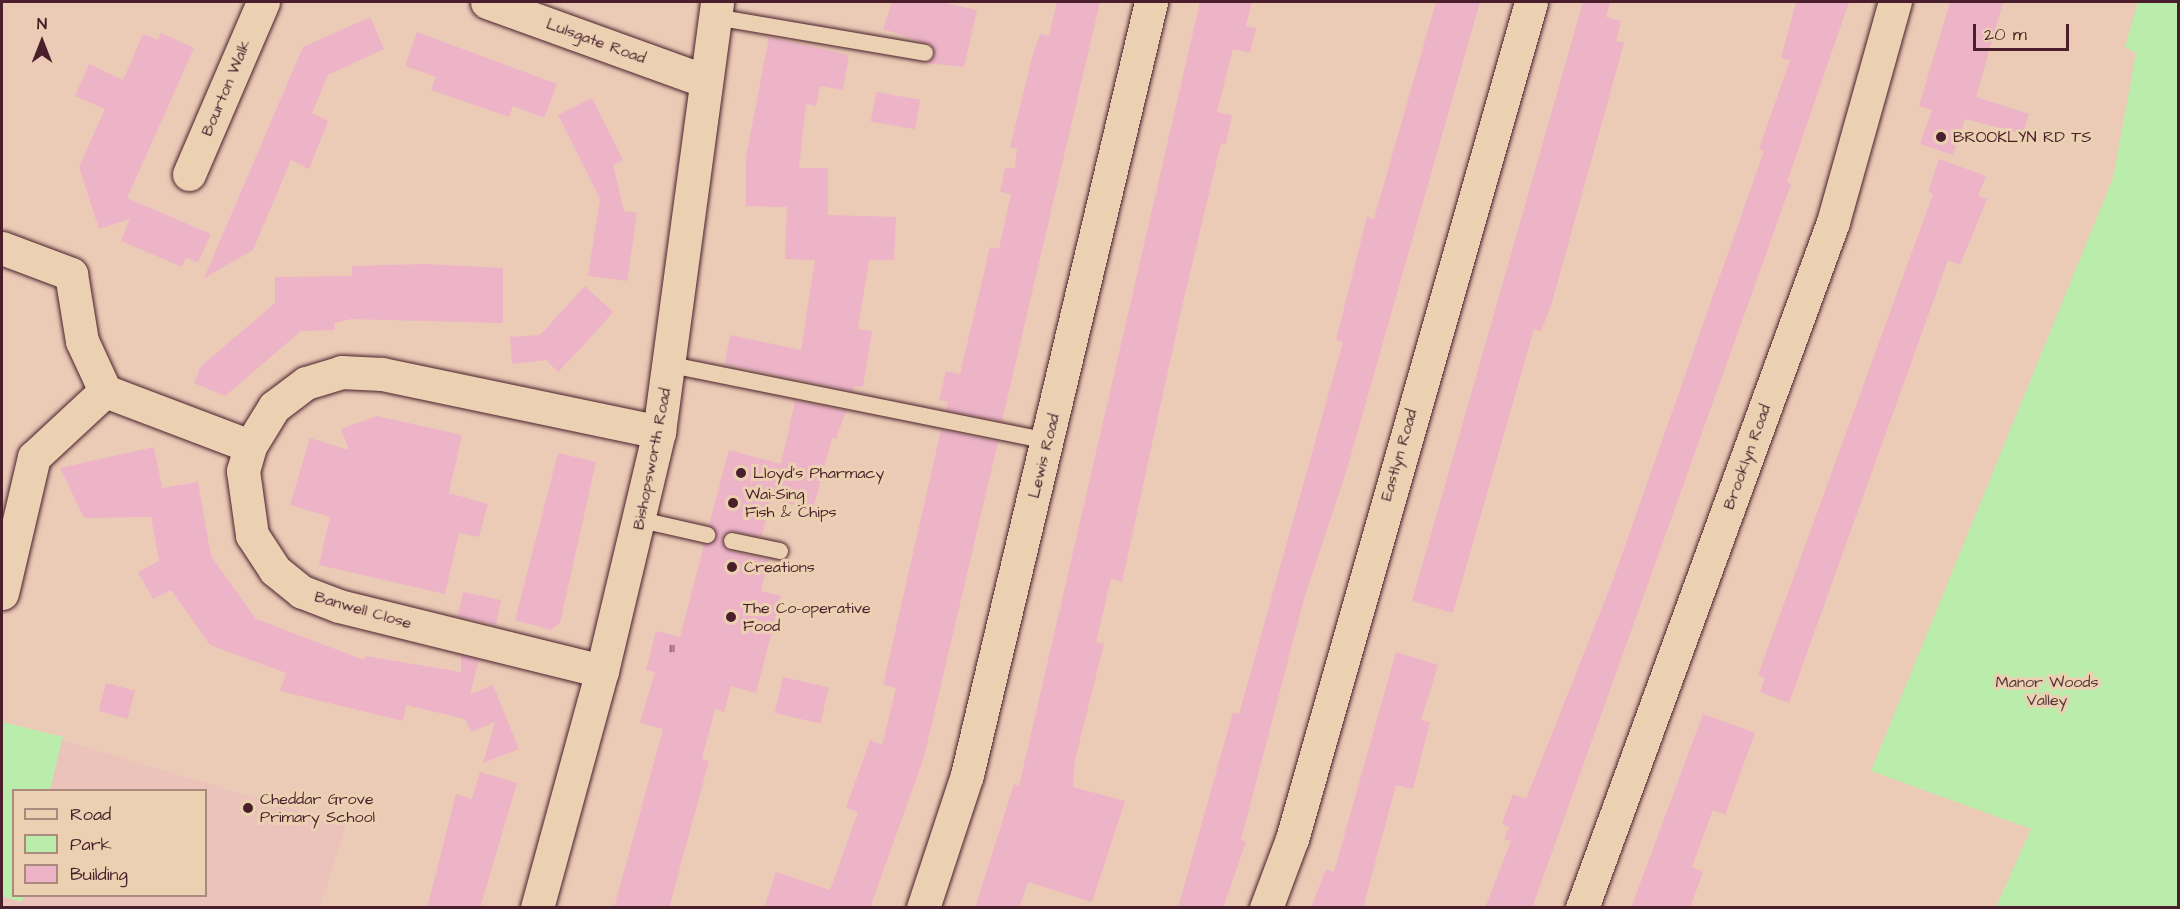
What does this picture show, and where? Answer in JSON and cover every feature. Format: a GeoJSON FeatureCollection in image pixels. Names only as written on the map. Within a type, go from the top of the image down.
{"type":"FeatureCollection","features":[{"type":"Feature","properties":{"kind":"street","name":"Bourton Walk"},"geometry":{"type":"LineString","coordinates":[[189,174],[263,2]]}},
{"type":"Feature","properties":{"kind":"street","name":"Lulsgate Road"},"geometry":{"type":"LineString","coordinates":[[487,2],[705,81]]}},
{"type":"Feature","properties":{"kind":"street","name":"Lewis Road"},"geometry":{"type":"LineString","coordinates":[[923,908],[967,775],[1151,2]]}},
{"type":"Feature","properties":{"kind":"street","name":"Eastlyn Road"},"geometry":{"type":"LineString","coordinates":[[1266,908],[1292,839],[1531,2]]}},
{"type":"Feature","properties":{"kind":"street","name":"Brooklyn Road"},"geometry":{"type":"LineString","coordinates":[[1582,908],[1833,222],[1895,2]]}},
{"type":"Feature","properties":{"kind":"street","name":"Bishopsworth Road"},"geometry":{"type":"LineString","coordinates":[[537,908],[641,520],[659,432],[670,365],[716,9]]}},
{"type":"Feature","properties":{"kind":"street"},"geometry":{"type":"LineString","coordinates":[[2,248],[71,274],[82,341],[105,391],[250,446]]}},
{"type":"Feature","properties":{"kind":"street","name":"Banwell Close"},"geometry":{"type":"LineString","coordinates":[[602,671],[339,606],[302,592],[275,570],[252,535],[243,495],[250,446],[274,407],[306,383],[341,372],[382,374],[659,432]]}},
{"type":"Feature","properties":{"kind":"street"},"geometry":{"type":"LineString","coordinates":[[2,592],[34,457],[105,391]]}},
{"type":"Feature","properties":{"kind":"lane"},"geometry":{"type":"LineString","coordinates":[[716,9],[925,53]]}},
{"type":"Feature","properties":{"kind":"lane"},"geometry":{"type":"LineString","coordinates":[[670,365],[1047,441]]}},
{"type":"Feature","properties":{"kind":"lane"},"geometry":{"type":"LineString","coordinates":[[641,520],[707,535]]}},
{"type":"Feature","properties":{"kind":"lane"},"geometry":{"type":"LineString","coordinates":[[732,541],[780,551]]}},
{"type":"Feature","properties":{"kind":"shaded area","name":"Cheddar Grove Primary School"},"geometry":{"type":"Polygon","coordinates":[[[2,722],[346,825],[320,907],[2,907],[2,722]]]}},
{"type":"Feature","properties":{"kind":"green space","name":"Manor Woods Valley"},"geometry":{"type":"Polygon","coordinates":[[[2138,2],[2178,2],[2178,907],[1996,907],[2031,829],[1871,771],[2113,178],[2136,53],[2125,47],[2138,2]]]}},
{"type":"Feature","properties":{"kind":"green space"},"geometry":{"type":"Polygon","coordinates":[[[2,722],[63,737],[50,789],[12,789],[12,897],[23,897],[22,902],[2,896],[2,722]]]}},
{"type":"Feature","properties":{"kind":"building"},"geometry":{"type":"Polygon","coordinates":[[[892,2],[940,2],[977,10],[964,67],[926,63],[935,55],[931,45],[883,29],[892,2]]]}},
{"type":"Feature","properties":{"kind":"building"},"geometry":{"type":"Polygon","coordinates":[[[1057,2],[1100,2],[1002,421],[946,410],[948,402],[939,400],[946,371],[960,374],[990,247],[999,249],[1011,194],[1000,192],[1005,168],[1015,168],[1017,148],[1010,147],[1033,54],[1040,34],[1049,36],[1057,2]]]}},
{"type":"Feature","properties":{"kind":"building"},"geometry":{"type":"Polygon","coordinates":[[[1200,2],[1252,2],[1246,26],[1256,28],[1250,53],[1233,49],[1217,112],[1232,115],[1226,144],[1221,143],[1181,311],[1122,582],[1111,579],[1096,642],[1104,644],[1075,760],[1073,787],[1125,801],[1092,902],[1028,882],[1019,908],[975,908],[1014,784],[1019,786],[1200,2]]]}},
{"type":"Feature","properties":{"kind":"building"},"geometry":{"type":"Polygon","coordinates":[[[1436,2],[1480,2],[1347,469],[1304,599],[1241,840],[1246,842],[1223,908],[1178,908],[1233,712],[1239,714],[1343,342],[1336,340],[1367,217],[1374,219],[1436,2]]]}},
{"type":"Feature","properties":{"kind":"building"},"geometry":{"type":"Polygon","coordinates":[[[1583,2],[1610,2],[1606,17],[1621,21],[1616,41],[1624,43],[1551,306],[1541,331],[1534,329],[1453,613],[1412,601],[1583,2]]]}},
{"type":"Feature","properties":{"kind":"building"},"geometry":{"type":"Polygon","coordinates":[[[1796,2],[1849,2],[1787,182],[1791,184],[1532,908],[1485,908],[1511,841],[1504,839],[1509,827],[1502,824],[1513,794],[1526,799],[1613,580],[1764,151],[1759,149],[1790,60],[1781,58],[1796,2]]]}},
{"type":"Feature","properties":{"kind":"building"},"geometry":{"type":"Polygon","coordinates":[[[1950,2],[2003,2],[1976,97],[2029,114],[2023,134],[1965,119],[1953,155],[1920,144],[1932,110],[1919,106],[1950,2]]]}},
{"type":"Feature","properties":{"kind":"building"},"geometry":{"type":"Polygon","coordinates":[[[370,17],[384,49],[328,75],[312,113],[328,121],[309,169],[291,160],[253,250],[204,278],[303,47],[370,17]]]}},
{"type":"Feature","properties":{"kind":"building"},"geometry":{"type":"Polygon","coordinates":[[[417,32],[557,84],[544,118],[513,106],[509,117],[431,90],[436,77],[405,66],[417,32]]]}},
{"type":"Feature","properties":{"kind":"building"},"geometry":{"type":"Polygon","coordinates":[[[161,33],[194,48],[127,198],[211,234],[198,263],[186,257],[182,267],[121,241],[130,219],[99,229],[79,167],[105,109],[75,96],[89,64],[123,80],[143,34],[158,40],[161,33]]]}},
{"type":"Feature","properties":{"kind":"building"},"geometry":{"type":"Polygon","coordinates":[[[769,37],[849,55],[843,90],[820,86],[816,106],[806,104],[799,168],[828,168],[828,215],[896,217],[894,260],[869,260],[858,329],[872,331],[863,387],[854,386],[853,391],[725,364],[730,335],[801,350],[815,260],[785,259],[787,207],[746,206],[746,157],[769,37]]]}},
{"type":"Feature","properties":{"kind":"building"},"geometry":{"type":"Polygon","coordinates":[[[876,92],[920,100],[915,129],[871,122],[876,92]]]}},
{"type":"Feature","properties":{"kind":"building"},"geometry":{"type":"Polygon","coordinates":[[[592,98],[623,160],[613,165],[624,211],[637,213],[627,281],[588,276],[600,199],[558,115],[592,98]]]}},
{"type":"Feature","properties":{"kind":"building"},"geometry":{"type":"Polygon","coordinates":[[[1939,159],[1986,176],[1978,196],[1987,199],[1960,265],[1948,260],[1789,703],[1760,692],[1765,678],[1758,675],[1933,194],[1928,192],[1939,159]]]}},
{"type":"Feature","properties":{"kind":"building"},"geometry":{"type":"Polygon","coordinates":[[[425,264],[503,268],[503,323],[351,319],[334,323],[335,330],[301,331],[225,396],[194,383],[201,366],[275,303],[275,277],[352,276],[352,266],[425,264]]]}},
{"type":"Feature","properties":{"kind":"building"},"geometry":{"type":"Polygon","coordinates":[[[585,286],[613,312],[584,345],[558,372],[546,360],[512,364],[510,337],[540,335],[585,286]]]}},
{"type":"Feature","properties":{"kind":"building"},"geometry":{"type":"Polygon","coordinates":[[[795,401],[846,411],[836,439],[832,438],[813,510],[771,499],[762,536],[729,531],[722,539],[729,551],[768,560],[761,591],[781,596],[756,693],[731,686],[724,712],[715,709],[702,759],[709,761],[669,908],[614,908],[663,729],[640,723],[655,672],[646,670],[656,631],[680,637],[704,545],[717,538],[709,525],[729,450],[781,464],[795,401]]]}},
{"type":"Feature","properties":{"kind":"building"},"geometry":{"type":"Polygon","coordinates":[[[377,416],[462,435],[449,493],[488,504],[479,537],[459,533],[445,594],[319,565],[330,517],[290,505],[310,438],[349,450],[341,429],[377,416]]]}},
{"type":"Feature","properties":{"kind":"building"},"geometry":{"type":"Polygon","coordinates":[[[941,430],[998,442],[924,757],[870,908],[764,908],[776,872],[830,890],[858,812],[846,808],[870,740],[882,745],[896,688],[883,685],[941,430]]]}},
{"type":"Feature","properties":{"kind":"building"},"geometry":{"type":"Polygon","coordinates":[[[154,447],[162,488],[198,482],[211,556],[256,619],[364,660],[365,656],[461,672],[461,655],[479,660],[470,694],[493,685],[519,749],[483,763],[495,722],[471,732],[465,719],[406,705],[403,721],[280,691],[286,673],[210,645],[171,590],[153,599],[138,572],[159,561],[151,517],[84,518],[60,468],[154,447]]]}},
{"type":"Feature","properties":{"kind":"building"},"geometry":{"type":"Polygon","coordinates":[[[558,453],[596,462],[560,623],[551,630],[515,620],[558,453]]]}},
{"type":"Feature","properties":{"kind":"building"},"geometry":{"type":"Polygon","coordinates":[[[463,592],[501,600],[496,625],[458,616],[463,592]]]}},
{"type":"Feature","properties":{"kind":"building"},"geometry":{"type":"Polygon","coordinates":[[[1396,652],[1438,665],[1421,720],[1430,722],[1413,789],[1396,785],[1363,908],[1311,908],[1326,869],[1334,872],[1396,652]]]}},
{"type":"Feature","properties":{"kind":"building"},"geometry":{"type":"Polygon","coordinates":[[[783,677],[829,688],[820,724],[775,713],[783,677]]]}},
{"type":"Feature","properties":{"kind":"building"},"geometry":{"type":"Polygon","coordinates":[[[106,683],[135,691],[127,719],[98,711],[106,683]]]}},
{"type":"Feature","properties":{"kind":"building"},"geometry":{"type":"Polygon","coordinates":[[[1703,714],[1755,733],[1725,815],[1713,810],[1692,867],[1703,872],[1690,908],[1631,908],[1703,714]]]}},
{"type":"Feature","properties":{"kind":"building"},"geometry":{"type":"Polygon","coordinates":[[[480,772],[517,783],[480,908],[427,908],[456,794],[472,799],[480,772]]]}},
{"type":"Feature","properties":{"kind":"place","name":"BROOKLYN RD TS"},"geometry":{"type":"Point","coordinates":[1941,137]}},
{"type":"Feature","properties":{"kind":"place","name":"Lloyd's Pharmacy"},"geometry":{"type":"Point","coordinates":[741,473]}},
{"type":"Feature","properties":{"kind":"place","name":"Wai-Sing Fish & Chips"},"geometry":{"type":"Point","coordinates":[733,503]}},
{"type":"Feature","properties":{"kind":"place","name":"Creations"},"geometry":{"type":"Point","coordinates":[732,567]}},
{"type":"Feature","properties":{"kind":"place","name":"The Co-operative Food"},"geometry":{"type":"Point","coordinates":[731,617]}},
{"type":"Feature","properties":{"kind":"place","name":"Cheddar Grove Primary School"},"geometry":{"type":"Point","coordinates":[248,808]}}]}
